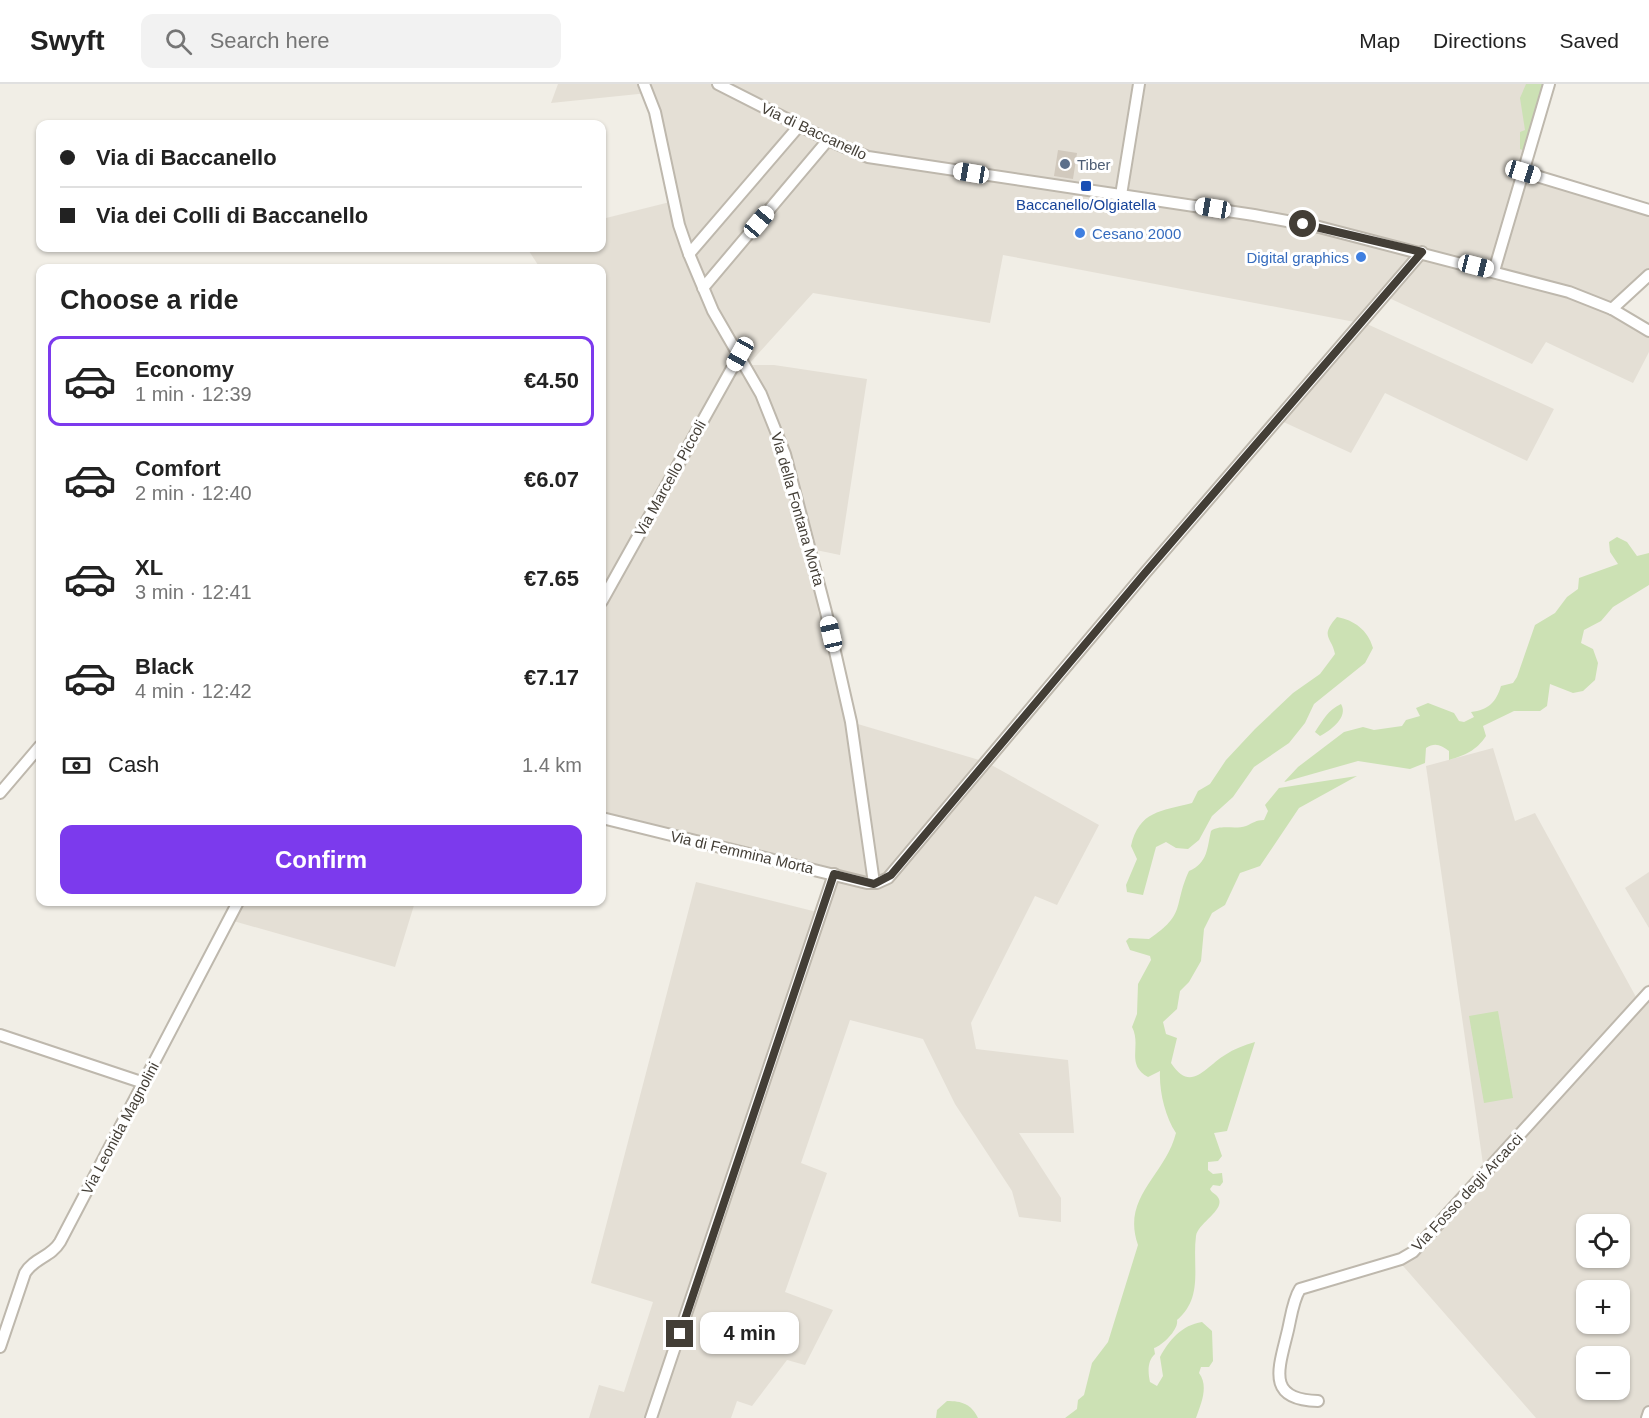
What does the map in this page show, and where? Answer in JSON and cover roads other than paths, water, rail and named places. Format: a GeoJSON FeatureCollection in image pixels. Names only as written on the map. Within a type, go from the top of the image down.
{"type":"FeatureCollection","features":[{"type":"Feature","properties":{"kind":"street","name":"Via della Fontana Morta"},"geometry":{"type":"LineString","coordinates":[[644,84],[655,112],[679,225],[689,254],[720,322],[761,394],[785,454],[821,590],[854,740],[874,884]]}},
{"type":"Feature","properties":{"kind":"street","name":"Via di Baccanello"},"geometry":{"type":"LineString","coordinates":[[718,84],[828,140],[877,159],[1287,220],[1422,252],[1569,292],[1612,309],[1649,331]]}},
{"type":"Feature","properties":{"kind":"street"},"geometry":{"type":"LineString","coordinates":[[1120,195],[1139,84]]}},
{"type":"Feature","properties":{"kind":"street"},"geometry":{"type":"LineString","coordinates":[[1494,271],[1549,84]]}},
{"type":"Feature","properties":{"kind":"street"},"geometry":{"type":"LineString","coordinates":[[689,254],[799,126]]}},
{"type":"Feature","properties":{"kind":"street"},"geometry":{"type":"LineString","coordinates":[[704,288],[828,140]]}},
{"type":"Feature","properties":{"kind":"street"},"geometry":{"type":"LineString","coordinates":[[1523,172],[1649,210]]}},
{"type":"Feature","properties":{"kind":"street"},"geometry":{"type":"LineString","coordinates":[[874,884],[891,875],[1138,581],[1422,252]]}},
{"type":"Feature","properties":{"kind":"street"},"geometry":{"type":"LineString","coordinates":[[1612,309],[1649,275]]}},
{"type":"Feature","properties":{"kind":"street","name":"Via Marcello Piccoli"},"geometry":{"type":"LineString","coordinates":[[606,594],[740,354]]}},
{"type":"Feature","properties":{"kind":"street"},"geometry":{"type":"LineString","coordinates":[[0,793],[36,752]]}},
{"type":"Feature","properties":{"kind":"street","name":"Via di Femmina Morta"},"geometry":{"type":"LineString","coordinates":[[606,819],[874,884]]}},
{"type":"Feature","properties":{"kind":"street"},"geometry":{"type":"LineString","coordinates":[[651,1418],[834,874]]}},
{"type":"Feature","properties":{"kind":"street","name":"Via Leonida Magnolini"},"geometry":{"type":"LineString","coordinates":[[0,1347],[25,1273],[31,1264],[56,1249],[236,906]]}},
{"type":"Feature","properties":{"kind":"street","name":"Via Fosso degli Arcacci"},"geometry":{"type":"LineString","coordinates":[[1318,1401],[1301,1401],[1291,1397],[1284,1390],[1280,1378],[1281,1361],[1300,1289],[1401,1259],[1413,1252],[1649,992]]}},
{"type":"Feature","properties":{"kind":"street"},"geometry":{"type":"LineString","coordinates":[[0,1035],[144,1083]]}},
{"type":"Feature","properties":{"kind":"street"},"geometry":{"type":"LineString","coordinates":[[1647,1418],[1649,1412]]}},
{"type":"Feature","properties":{"kind":"place","name":"Tiber"},"geometry":{"type":"Point","coordinates":[1065,164]}},
{"type":"Feature","properties":{"kind":"place","name":"Baccanello/Olgiatella"},"geometry":{"type":"Point","coordinates":[1086,186]}},
{"type":"Feature","properties":{"kind":"place","name":"Cesano 2000"},"geometry":{"type":"Point","coordinates":[1080,233]}},
{"type":"Feature","properties":{"kind":"place","name":"Digital graphics"},"geometry":{"type":"Point","coordinates":[1361,257]}}]}
